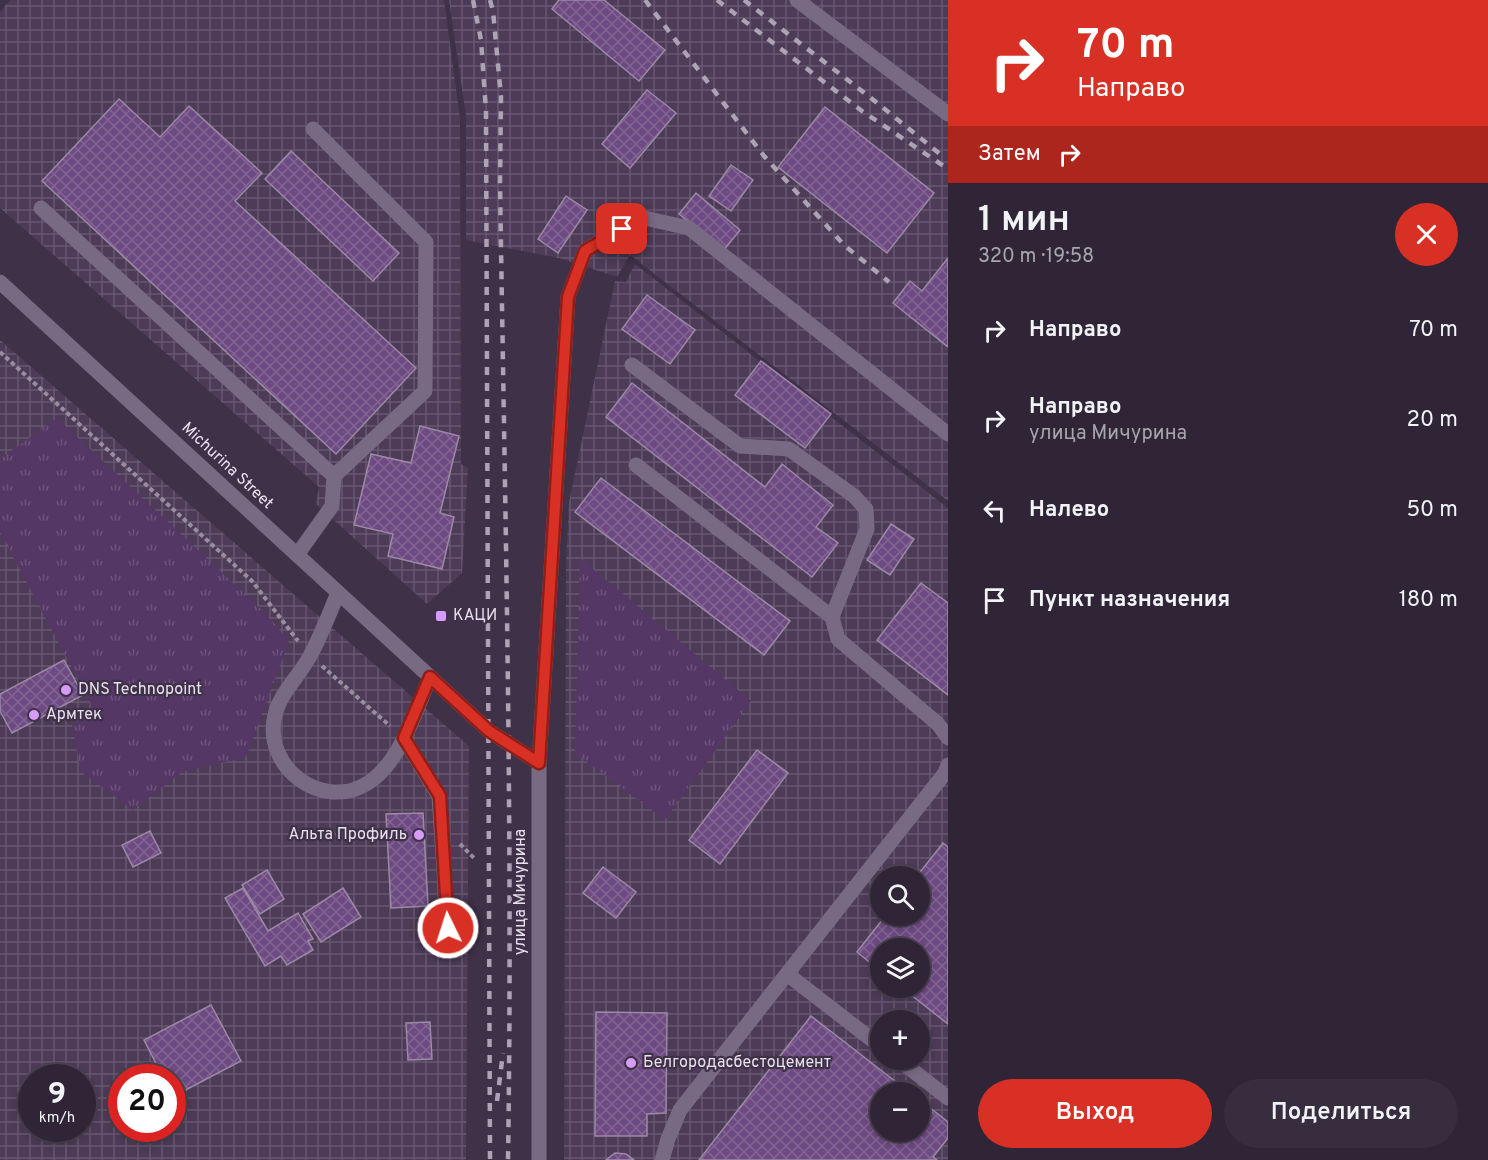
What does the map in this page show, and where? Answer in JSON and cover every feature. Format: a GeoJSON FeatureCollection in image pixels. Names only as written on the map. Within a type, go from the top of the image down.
{"type":"FeatureCollection","features":[{"type":"Feature","properties":{"kind":"street"},"geometry":{"type":"LineString","coordinates":[[797,0],[948,114]]}},
{"type":"Feature","properties":{"kind":"street"},"geometry":{"type":"LineString","coordinates":[[297,555],[332,506],[334,476],[425,392],[426,242],[313,129]]}},
{"type":"Feature","properties":{"kind":"street"},"geometry":{"type":"LineString","coordinates":[[40,208],[334,476]]}},
{"type":"Feature","properties":{"kind":"street","name":"улица Мичурина"},"geometry":{"type":"LineString","coordinates":[[539,1160],[539,763],[568,297],[585,251],[640,218],[689,228],[948,434]]}},
{"type":"Feature","properties":{"kind":"street","name":"Michurina Street"},"geometry":{"type":"LineString","coordinates":[[0,282],[430,677]]}},
{"type":"Feature","properties":{"kind":"street"},"geometry":{"type":"LineString","coordinates":[[632,365],[740,446],[789,449],[854,496],[866,509],[867,529],[832,617],[838,639],[938,724],[948,738]]}},
{"type":"Feature","properties":{"kind":"street"},"geometry":{"type":"LineString","coordinates":[[636,465],[832,617]]}},
{"type":"Feature","properties":{"kind":"street"},"geometry":{"type":"LineString","coordinates":[[338,593],[310,656],[285,692],[275,714],[273,739],[282,762],[298,780],[320,790],[328,791],[345,791],[368,783],[386,767],[404,738],[430,677],[489,731],[539,763]]}},
{"type":"Feature","properties":{"kind":"street"},"geometry":{"type":"LineString","coordinates":[[404,738],[440,796],[448,928]]}},
{"type":"Feature","properties":{"kind":"street"},"geometry":{"type":"LineString","coordinates":[[662,1160],[680,1110],[945,773],[948,765]]}},
{"type":"Feature","properties":{"kind":"street"},"geometry":{"type":"LineString","coordinates":[[787,974],[870,1038]]}},
{"type":"Feature","properties":{"kind":"street"},"geometry":{"type":"LineString","coordinates":[[912,1070],[948,1098]]}},
{"type":"Feature","properties":{"kind":"path"},"geometry":{"type":"LineString","coordinates":[[0,352],[252,581],[310,656],[404,738]]}},
{"type":"Feature","properties":{"kind":"shaded area"},"geometry":{"type":"Polygon","coordinates":[[[10,0],[444,0],[460,118],[461,464],[468,468],[462,573],[427,604],[316,504],[319,487],[0,208],[0,12],[10,0]]]}},
{"type":"Feature","properties":{"kind":"shaded area"},"geometry":{"type":"Polygon","coordinates":[[[449,0],[948,0],[948,501],[630,255],[617,277],[559,258],[466,240],[466,116],[449,0]]]}},
{"type":"Feature","properties":{"kind":"shaded area"},"geometry":{"type":"Polygon","coordinates":[[[635,264],[948,508],[948,1160],[564,1160],[566,563],[569,502],[615,281],[626,282],[635,264]]]}},
{"type":"Feature","properties":{"kind":"shaded area"},"geometry":{"type":"Polygon","coordinates":[[[0,340],[469,746],[466,1160],[0,1160],[0,340]]]}},
{"type":"Feature","properties":{"kind":"green space"},"geometry":{"type":"Polygon","coordinates":[[[57,418],[265,613],[289,641],[246,757],[182,772],[133,810],[81,772],[72,726],[93,708],[0,532],[0,459],[57,418]]]}},
{"type":"Feature","properties":{"kind":"green space"},"geometry":{"type":"Polygon","coordinates":[[[580,558],[751,701],[665,820],[575,753],[580,558]]]}},
{"type":"Feature","properties":{"kind":"building"},"geometry":{"type":"Polygon","coordinates":[[[559,0],[604,0],[665,50],[639,81],[552,9],[559,0]]]}},
{"type":"Feature","properties":{"kind":"building"},"geometry":{"type":"Polygon","coordinates":[[[647,90],[676,113],[630,168],[602,144],[647,90]]]}},
{"type":"Feature","properties":{"kind":"building"},"geometry":{"type":"Polygon","coordinates":[[[119,99],[160,137],[189,106],[262,173],[235,201],[416,368],[336,454],[42,181],[119,99]]]}},
{"type":"Feature","properties":{"kind":"building"},"geometry":{"type":"Polygon","coordinates":[[[825,107],[934,193],[887,253],[778,167],[825,107]]]}},
{"type":"Feature","properties":{"kind":"building"},"geometry":{"type":"Polygon","coordinates":[[[291,151],[399,253],[373,281],[265,179],[291,151]]]}},
{"type":"Feature","properties":{"kind":"building"},"geometry":{"type":"Polygon","coordinates":[[[731,165],[753,180],[731,211],[709,196],[731,165]]]}},
{"type":"Feature","properties":{"kind":"building"},"geometry":{"type":"Polygon","coordinates":[[[696,193],[740,230],[723,251],[679,214],[696,193]]]}},
{"type":"Feature","properties":{"kind":"building"},"geometry":{"type":"Polygon","coordinates":[[[566,196],[587,210],[558,253],[538,239],[566,196]]]}},
{"type":"Feature","properties":{"kind":"building"},"geometry":{"type":"Polygon","coordinates":[[[948,258],[948,347],[893,303],[910,281],[922,291],[948,258]]]}},
{"type":"Feature","properties":{"kind":"building"},"geometry":{"type":"Polygon","coordinates":[[[647,295],[695,330],[670,364],[622,329],[647,295]]]}},
{"type":"Feature","properties":{"kind":"building"},"geometry":{"type":"Polygon","coordinates":[[[761,361],[831,414],[805,448],[735,395],[761,361]]]}},
{"type":"Feature","properties":{"kind":"building"},"geometry":{"type":"Polygon","coordinates":[[[632,383],[765,487],[782,464],[833,505],[816,527],[838,543],[812,577],[606,417],[632,383]]]}},
{"type":"Feature","properties":{"kind":"building"},"geometry":{"type":"Polygon","coordinates":[[[420,426],[459,436],[440,513],[454,517],[442,569],[388,556],[393,534],[354,525],[371,454],[411,463],[420,426]]]}},
{"type":"Feature","properties":{"kind":"building"},"geometry":{"type":"Polygon","coordinates":[[[601,478],[790,621],[764,655],[575,512],[601,478]]]}},
{"type":"Feature","properties":{"kind":"building"},"geometry":{"type":"Polygon","coordinates":[[[891,524],[914,539],[890,575],[867,560],[891,524]]]}},
{"type":"Feature","properties":{"kind":"building"},"geometry":{"type":"Polygon","coordinates":[[[921,583],[948,603],[948,695],[877,640],[921,583]]]}},
{"type":"Feature","properties":{"kind":"building"},"geometry":{"type":"Polygon","coordinates":[[[64,660],[83,695],[12,733],[0,711],[0,694],[64,660]]]}},
{"type":"Feature","properties":{"kind":"building"},"geometry":{"type":"Polygon","coordinates":[[[757,750],[788,773],[720,864],[689,840],[757,750]]]}},
{"type":"Feature","properties":{"kind":"building"},"geometry":{"type":"Polygon","coordinates":[[[423,813],[428,906],[391,908],[386,814],[423,813]]]}},
{"type":"Feature","properties":{"kind":"building"},"geometry":{"type":"Polygon","coordinates":[[[150,831],[161,853],[133,867],[122,845],[150,831]]]}},
{"type":"Feature","properties":{"kind":"building"},"geometry":{"type":"Polygon","coordinates":[[[943,843],[948,847],[948,1024],[915,998],[930,998],[930,938],[870,938],[870,963],[857,952],[877,926],[930,926],[930,866],[925,866],[943,843]]]}},
{"type":"Feature","properties":{"kind":"building"},"geometry":{"type":"Polygon","coordinates":[[[603,867],[636,892],[616,918],[583,893],[603,867]]]}},
{"type":"Feature","properties":{"kind":"building"},"geometry":{"type":"Polygon","coordinates":[[[267,870],[284,899],[260,914],[242,885],[267,870]]]}},
{"type":"Feature","properties":{"kind":"building"},"geometry":{"type":"Polygon","coordinates":[[[243,888],[268,931],[298,913],[313,939],[308,941],[313,950],[287,965],[281,956],[265,966],[225,898],[243,888]]]}},
{"type":"Feature","properties":{"kind":"building"},"geometry":{"type":"Polygon","coordinates":[[[343,888],[361,917],[321,942],[303,914],[343,888]]]}},
{"type":"Feature","properties":{"kind":"building"},"geometry":{"type":"Polygon","coordinates":[[[211,1005],[241,1061],[186,1090],[186,1064],[156,1064],[144,1040],[211,1005]]]}},
{"type":"Feature","properties":{"kind":"building","name":"Белгородасбестоцемент"},"geometry":{"type":"Polygon","coordinates":[[[596,1012],[667,1013],[666,1113],[647,1114],[647,1136],[595,1136],[596,1012]]]}},
{"type":"Feature","properties":{"kind":"building"},"geometry":{"type":"Polygon","coordinates":[[[811,1016],[870,1062],[870,1070],[881,1070],[896,1082],[870,1082],[870,1142],[930,1142],[930,1108],[948,1122],[948,1138],[933,1157],[937,1160],[699,1160],[811,1016]]]}},
{"type":"Feature","properties":{"kind":"building"},"geometry":{"type":"Polygon","coordinates":[[[430,1022],[432,1059],[408,1060],[406,1023],[430,1022]]]}},
{"type":"Feature","properties":{"kind":"building"},"geometry":{"type":"Polygon","coordinates":[[[615,1153],[626,1154],[634,1160],[606,1160],[615,1153]]]}},
{"type":"Feature","properties":{"kind":"railway"},"geometry":{"type":"LineString","coordinates":[[473,0],[481,40],[486,111],[490,1160]]}},
{"type":"Feature","properties":{"kind":"railway"},"geometry":{"type":"LineString","coordinates":[[490,0],[501,97],[500,183],[509,794],[508,1160]]}},
{"type":"Feature","properties":{"kind":"railway"},"geometry":{"type":"LineString","coordinates":[[645,0],[764,156],[844,245],[889,282]]}},
{"type":"Feature","properties":{"kind":"railway"},"geometry":{"type":"LineString","coordinates":[[717,0],[862,111],[948,169]]}},
{"type":"Feature","properties":{"kind":"railway"},"geometry":{"type":"LineString","coordinates":[[744,0],[940,154]]}},
{"type":"Feature","properties":{"kind":"railway"},"geometry":{"type":"LineString","coordinates":[[497,1101],[503,1053]]}},
{"type":"Feature","properties":{"kind":"place","name":"КАЦИ"},"geometry":{"type":"Point","coordinates":[441,616]}},
{"type":"Feature","properties":{"kind":"place","name":"DNS Technopoint"},"geometry":{"type":"Point","coordinates":[66,690]}},
{"type":"Feature","properties":{"kind":"place","name":"Армтек"},"geometry":{"type":"Point","coordinates":[34,715]}},
{"type":"Feature","properties":{"kind":"place","name":"Альта Профиль"},"geometry":{"type":"Point","coordinates":[419,835]}},
{"type":"Feature","properties":{"kind":"place","name":"Белгородасбестоцемент"},"geometry":{"type":"Point","coordinates":[631,1063]}},
{"type":"Feature","properties":{"kind":"route"},"geometry":{"type":"LineString","coordinates":[[448,928],[440,796],[404,738],[430,677],[489,731],[539,763],[568,297],[585,251],[622,229]]}}]}
